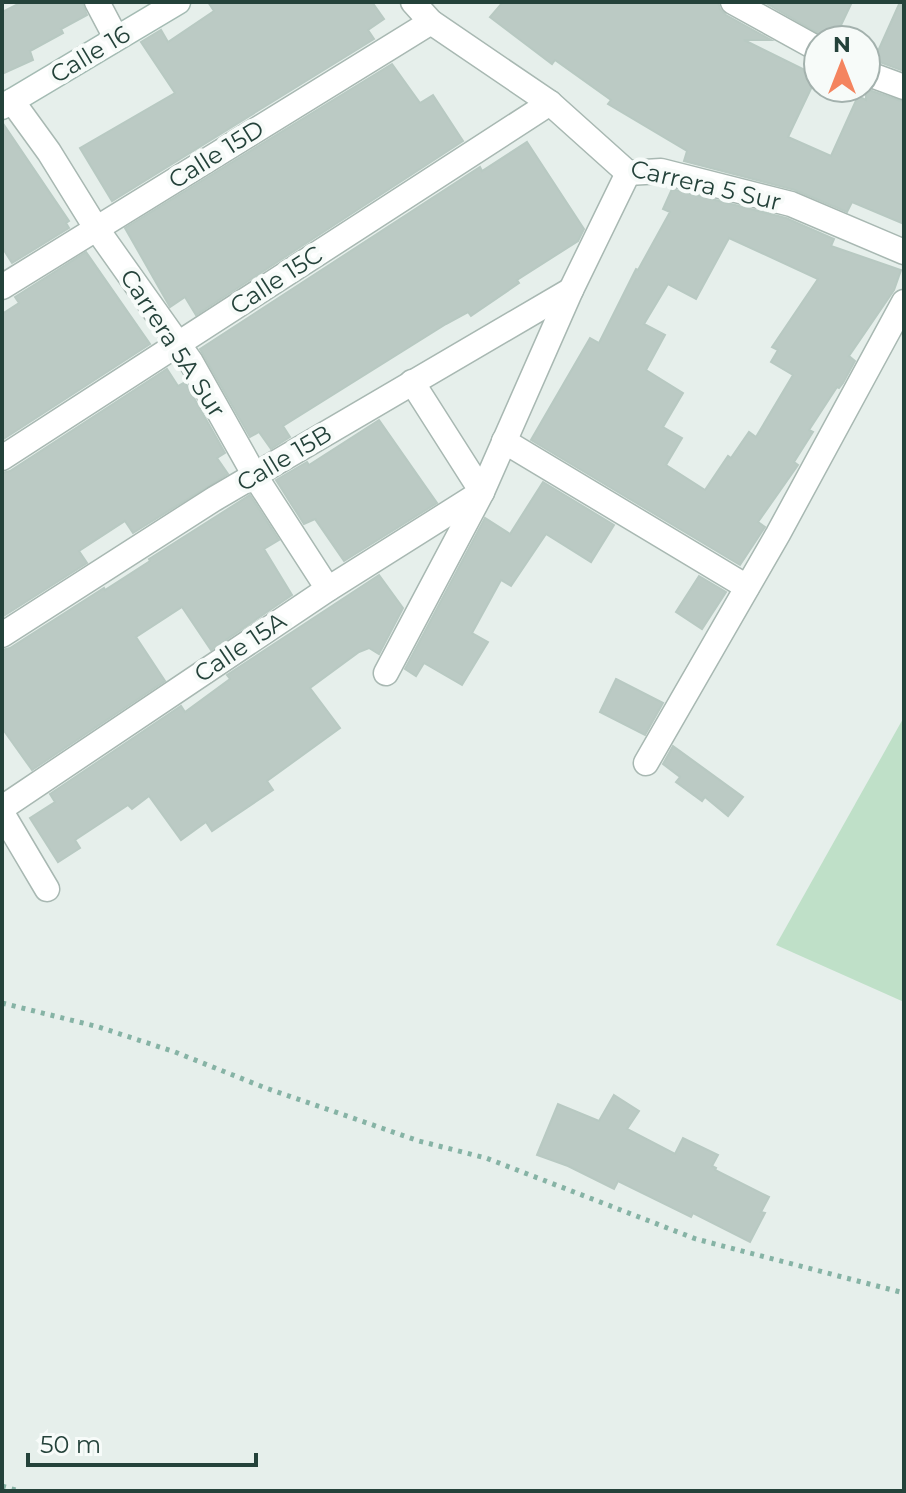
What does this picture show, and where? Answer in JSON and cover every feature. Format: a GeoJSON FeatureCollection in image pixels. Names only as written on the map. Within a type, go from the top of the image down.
{"type":"FeatureCollection","features":[{"type":"Feature","properties":{"kind":"street"},"geometry":{"type":"LineString","coordinates":[[97,2],[116,38]]}},
{"type":"Feature","properties":{"kind":"street","name":"Calle 16"},"geometry":{"type":"LineString","coordinates":[[7,104],[178,2]]}},
{"type":"Feature","properties":{"kind":"street","name":"Carrera 5 Sur"},"geometry":{"type":"LineString","coordinates":[[413,2],[431,22],[550,103],[628,173],[661,171],[791,204],[904,252]]}},
{"type":"Feature","properties":{"kind":"street"},"geometry":{"type":"LineString","coordinates":[[733,2],[802,40]]}},
{"type":"Feature","properties":{"kind":"street","name":"Calle 15D"},"geometry":{"type":"LineString","coordinates":[[2,287],[431,22]]}},
{"type":"Feature","properties":{"kind":"street"},"geometry":{"type":"LineString","coordinates":[[882,79],[904,87]]}},
{"type":"Feature","properties":{"kind":"street","name":"Calle 15C"},"geometry":{"type":"LineString","coordinates":[[2,458],[550,103]]}},
{"type":"Feature","properties":{"kind":"street","name":"Carrera 5A Sur"},"geometry":{"type":"LineString","coordinates":[[7,104],[49,152],[96,228],[178,344],[255,476],[328,589]]}},
{"type":"Feature","properties":{"kind":"street"},"geometry":{"type":"LineString","coordinates":[[386,673],[482,492],[571,290],[628,173]]}},
{"type":"Feature","properties":{"kind":"street","name":"Calle 15B"},"geometry":{"type":"LineString","coordinates":[[2,635],[214,499],[571,290]]}},
{"type":"Feature","properties":{"kind":"street"},"geometry":{"type":"LineString","coordinates":[[646,763],[904,302]]}},
{"type":"Feature","properties":{"kind":"street"},"geometry":{"type":"LineString","coordinates":[[412,382],[482,492]]}},
{"type":"Feature","properties":{"kind":"street"},"geometry":{"type":"LineString","coordinates":[[504,441],[747,587]]}},
{"type":"Feature","properties":{"kind":"street","name":"Calle 15A"},"geometry":{"type":"LineString","coordinates":[[2,810],[328,589],[482,492]]}},
{"type":"Feature","properties":{"kind":"street"},"geometry":{"type":"LineString","coordinates":[[2,810],[47,889]]}},
{"type":"Feature","properties":{"kind":"path"},"geometry":{"type":"LineString","coordinates":[[2,1003],[99,1027],[175,1052],[263,1087],[419,1141],[486,1158],[696,1239],[904,1293]]}},
{"type":"Feature","properties":{"kind":"path"},"geometry":{"type":"LineString","coordinates":[[2,1486],[19,1491]]}},
{"type":"Feature","properties":{"kind":"green space"},"geometry":{"type":"Polygon","coordinates":[[[904,717],[904,1002],[776,945],[904,717]]]}},
{"type":"Feature","properties":{"kind":"building"},"geometry":{"type":"Polygon","coordinates":[[[22,2],[82,2],[87,15],[61,29],[63,33],[30,51],[33,60],[2,74],[2,12],[22,2]]]}},
{"type":"Feature","properties":{"kind":"building"},"geometry":{"type":"Polygon","coordinates":[[[208,2],[372,2],[384,19],[368,30],[374,39],[112,201],[80,148],[175,93],[141,42],[161,30],[168,42],[214,11],[208,2]]]}},
{"type":"Feature","properties":{"kind":"building"},"geometry":{"type":"Polygon","coordinates":[[[503,2],[718,2],[726,15],[771,40],[744,40],[802,69],[804,104],[788,137],[831,156],[854,104],[882,104],[882,94],[904,102],[904,224],[852,202],[847,212],[795,190],[684,161],[687,151],[608,104],[611,100],[555,60],[552,64],[490,17],[503,2]]]}},
{"type":"Feature","properties":{"kind":"building"},"geometry":{"type":"Polygon","coordinates":[[[764,2],[852,2],[842,24],[802,24],[764,2]]]}},
{"type":"Feature","properties":{"kind":"building"},"geometry":{"type":"Polygon","coordinates":[[[900,2],[904,2],[904,71],[882,63],[882,42],[900,2]]]}},
{"type":"Feature","properties":{"kind":"building"},"geometry":{"type":"Polygon","coordinates":[[[392,64],[420,103],[433,95],[463,141],[196,315],[185,297],[170,307],[125,228],[392,64]]]}},
{"type":"Feature","properties":{"kind":"building"},"geometry":{"type":"Polygon","coordinates":[[[2,122],[69,221],[66,223],[69,228],[12,263],[2,247],[2,122]]]}},
{"type":"Feature","properties":{"kind":"building"},"geometry":{"type":"Polygon","coordinates":[[[527,142],[584,229],[578,241],[517,280],[519,283],[471,316],[468,312],[446,324],[283,426],[290,437],[271,449],[259,432],[250,437],[200,349],[480,167],[482,171],[527,142]]]}},
{"type":"Feature","properties":{"kind":"building"},"geometry":{"type":"Polygon","coordinates":[[[672,189],[786,218],[834,239],[831,246],[901,270],[894,290],[849,356],[855,361],[843,383],[837,387],[809,430],[813,432],[794,462],[798,465],[758,522],[765,527],[740,565],[531,440],[590,338],[599,343],[636,269],[670,212],[663,209],[672,189]],[[729,238],[696,299],[668,284],[644,324],[665,335],[646,370],[683,393],[663,427],[682,438],[666,465],[705,490],[749,432],[756,437],[793,375],[771,362],[778,350],[772,347],[818,279],[729,238]]]}},
{"type":"Feature","properties":{"kind":"building"},"geometry":{"type":"Polygon","coordinates":[[[86,252],[150,344],[2,440],[2,314],[19,303],[15,297],[86,252]]]}},
{"type":"Feature","properties":{"kind":"building"},"geometry":{"type":"Polygon","coordinates":[[[167,369],[178,386],[185,382],[225,453],[217,458],[228,474],[133,533],[125,521],[79,551],[87,563],[2,617],[2,473],[10,471],[167,369]]]}},
{"type":"Feature","properties":{"kind":"building"},"geometry":{"type":"Polygon","coordinates":[[[379,420],[437,503],[344,561],[315,519],[304,524],[276,480],[307,462],[309,465],[379,420]]]}},
{"type":"Feature","properties":{"kind":"building"},"geometry":{"type":"Polygon","coordinates":[[[543,482],[614,525],[591,562],[546,534],[511,586],[501,580],[472,633],[488,642],[462,685],[424,663],[416,676],[405,669],[485,518],[510,534],[543,482]]]}},
{"type":"Feature","properties":{"kind":"building"},"geometry":{"type":"Polygon","coordinates":[[[250,495],[279,540],[264,549],[292,595],[211,650],[182,607],[136,637],[165,681],[32,770],[2,728],[2,650],[105,590],[250,495]]]}},
{"type":"Feature","properties":{"kind":"building"},"geometry":{"type":"Polygon","coordinates":[[[379,575],[403,608],[379,654],[369,648],[359,652],[310,688],[340,728],[267,781],[273,790],[212,831],[206,822],[181,840],[149,796],[132,809],[128,805],[75,840],[80,848],[58,862],[30,818],[55,802],[50,794],[181,706],[185,712],[230,679],[227,675],[379,575]]]}},
{"type":"Feature","properties":{"kind":"building"},"geometry":{"type":"Polygon","coordinates":[[[699,576],[726,592],[702,629],[676,612],[699,576]]]}},
{"type":"Feature","properties":{"kind":"building"},"geometry":{"type":"Polygon","coordinates":[[[616,679],[663,703],[645,735],[600,712],[616,679]]]}},
{"type":"Feature","properties":{"kind":"building"},"geometry":{"type":"Polygon","coordinates":[[[673,746],[743,797],[728,816],[705,797],[702,801],[676,782],[680,777],[663,764],[673,746]]]}},
{"type":"Feature","properties":{"kind":"building"},"geometry":{"type":"Polygon","coordinates":[[[614,1095],[639,1111],[627,1129],[675,1154],[683,1138],[718,1155],[712,1166],[715,1170],[769,1197],[761,1212],[765,1213],[750,1242],[693,1213],[691,1217],[618,1181],[614,1189],[568,1166],[537,1155],[558,1104],[599,1121],[614,1095]]]}}]}
